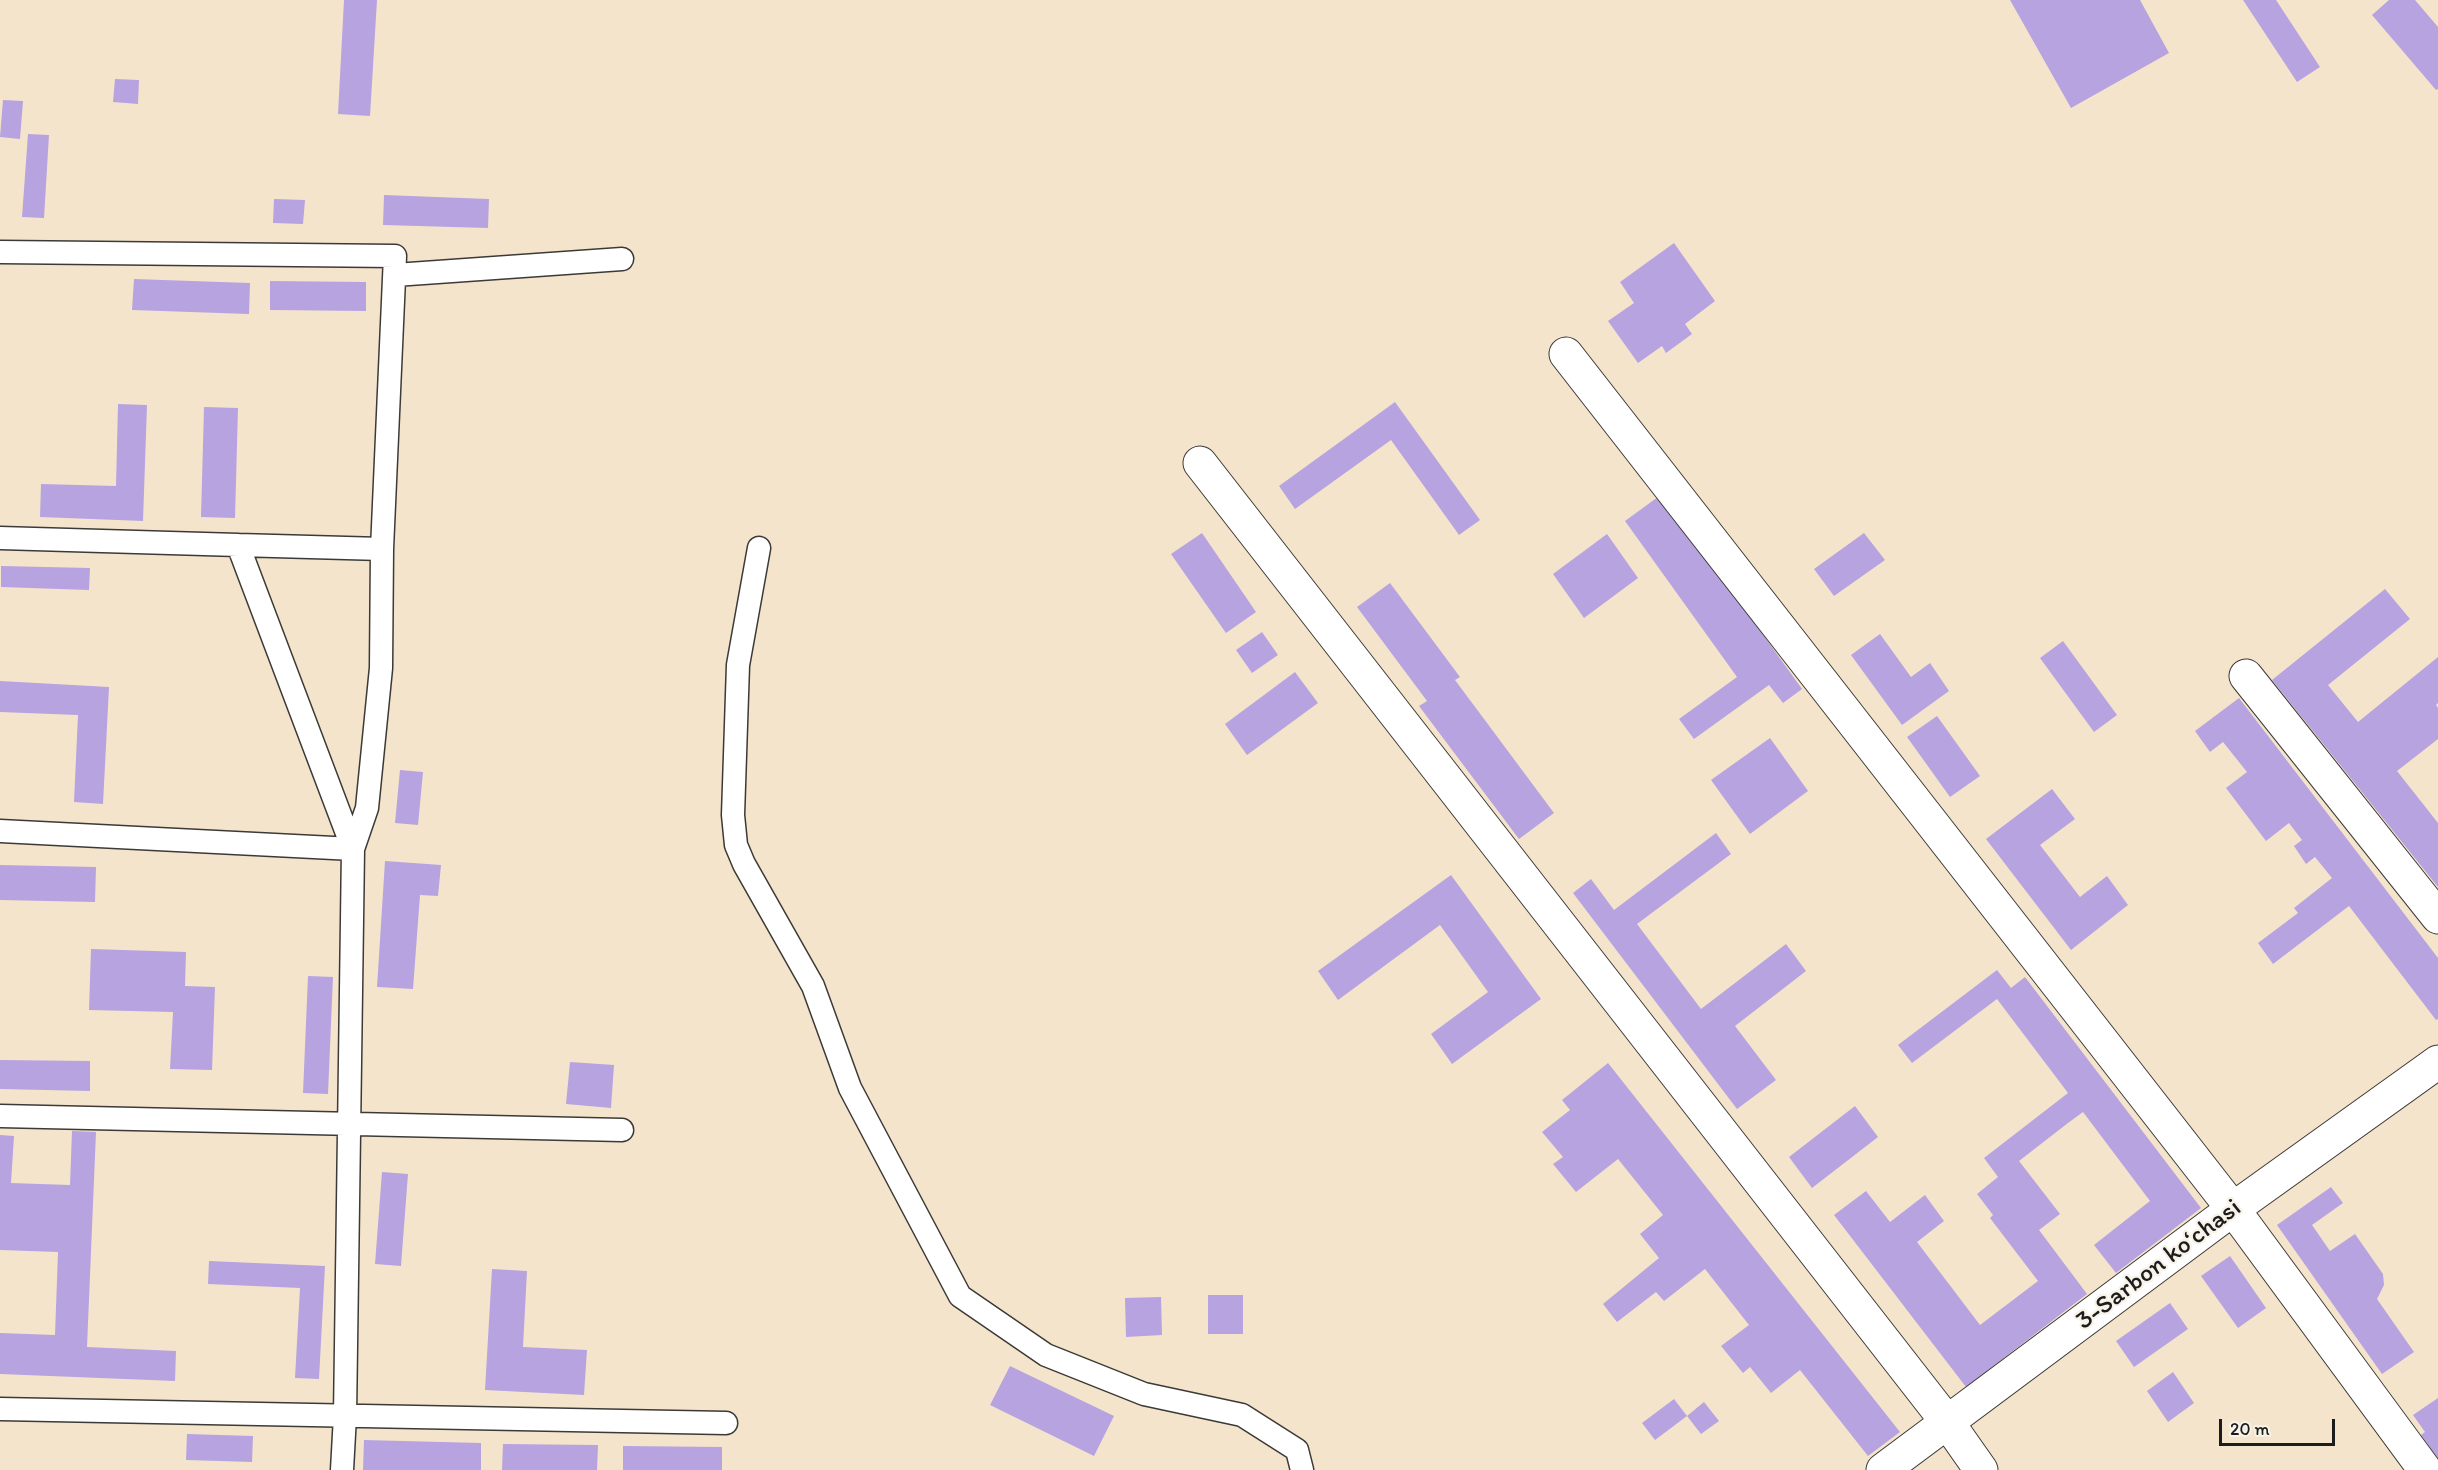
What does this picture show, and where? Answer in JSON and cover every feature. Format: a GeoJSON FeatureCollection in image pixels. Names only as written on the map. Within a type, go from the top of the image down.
{"type":"FeatureCollection","features":[{"type":"Feature","properties":{"kind":"street"},"geometry":{"type":"LineString","coordinates":[[1566,354],[2233,1209],[2425,1470]]}},
{"type":"Feature","properties":{"kind":"street"},"geometry":{"type":"LineString","coordinates":[[1200,463],[1948,1423],[1981,1470]]}},
{"type":"Feature","properties":{"kind":"street"},"geometry":{"type":"LineString","coordinates":[[2247,676],[2438,917]]}},
{"type":"Feature","properties":{"kind":"street","name":"3-Sarbon koʻchasi"},"geometry":{"type":"LineString","coordinates":[[1882,1470],[2233,1209],[2438,1062]]}},
{"type":"Feature","properties":{"kind":"lane"},"geometry":{"type":"LineString","coordinates":[[0,252],[395,256],[382,549],[381,668],[367,808],[353,849],[345,1416],[342,1470]]}},
{"type":"Feature","properties":{"kind":"lane"},"geometry":{"type":"LineString","coordinates":[[395,274],[622,259]]}},
{"type":"Feature","properties":{"kind":"lane"},"geometry":{"type":"LineString","coordinates":[[0,538],[382,549]]}},
{"type":"Feature","properties":{"kind":"lane"},"geometry":{"type":"LineString","coordinates":[[238,544],[353,849]]}},
{"type":"Feature","properties":{"kind":"lane"},"geometry":{"type":"LineString","coordinates":[[759,548],[738,665],[733,815],[736,845],[744,864],[813,987],[850,1088],[960,1296],[1046,1355],[1144,1394],[1242,1415],[1297,1450],[1302,1470]]}},
{"type":"Feature","properties":{"kind":"lane"},"geometry":{"type":"LineString","coordinates":[[0,831],[353,849]]}},
{"type":"Feature","properties":{"kind":"lane"},"geometry":{"type":"LineString","coordinates":[[0,1116],[622,1130]]}},
{"type":"Feature","properties":{"kind":"lane"},"geometry":{"type":"LineString","coordinates":[[0,1409],[726,1423]]}},
{"type":"Feature","properties":{"kind":"building"},"geometry":{"type":"Polygon","coordinates":[[[344,0],[377,0],[370,116],[338,114],[344,0]]]}},
{"type":"Feature","properties":{"kind":"building"},"geometry":{"type":"Polygon","coordinates":[[[2010,0],[2140,0],[2169,53],[2071,108],[2010,0]]]}},
{"type":"Feature","properties":{"kind":"building"},"geometry":{"type":"Polygon","coordinates":[[[2243,0],[2276,0],[2320,67],[2297,82],[2243,0]]]}},
{"type":"Feature","properties":{"kind":"building"},"geometry":{"type":"Polygon","coordinates":[[[2389,0],[2415,0],[2438,27],[2438,89],[2436,90],[2372,15],[2389,0]]]}},
{"type":"Feature","properties":{"kind":"building"},"geometry":{"type":"Polygon","coordinates":[[[115,79],[139,80],[138,104],[113,102],[115,79]]]}},
{"type":"Feature","properties":{"kind":"building"},"geometry":{"type":"Polygon","coordinates":[[[3,100],[23,101],[20,139],[0,137],[3,100]]]}},
{"type":"Feature","properties":{"kind":"building"},"geometry":{"type":"Polygon","coordinates":[[[28,134],[49,135],[44,218],[22,217],[28,134]]]}},
{"type":"Feature","properties":{"kind":"building"},"geometry":{"type":"Polygon","coordinates":[[[384,195],[489,199],[488,228],[383,225],[384,195]]]}},
{"type":"Feature","properties":{"kind":"building"},"geometry":{"type":"Polygon","coordinates":[[[274,199],[305,200],[303,224],[273,223],[274,199]]]}},
{"type":"Feature","properties":{"kind":"building"},"geometry":{"type":"Polygon","coordinates":[[[1674,243],[1715,301],[1685,324],[1692,334],[1666,353],[1662,346],[1638,363],[1608,321],[1634,303],[1620,282],[1674,243]]]}},
{"type":"Feature","properties":{"kind":"building"},"geometry":{"type":"Polygon","coordinates":[[[134,279],[250,283],[249,314],[132,310],[134,279]]]}},
{"type":"Feature","properties":{"kind":"building"},"geometry":{"type":"Polygon","coordinates":[[[270,281],[366,282],[366,311],[270,310],[270,281]]]}},
{"type":"Feature","properties":{"kind":"building"},"geometry":{"type":"Polygon","coordinates":[[[1395,402],[1480,520],[1459,535],[1391,440],[1295,509],[1279,486],[1395,402]]]}},
{"type":"Feature","properties":{"kind":"building"},"geometry":{"type":"Polygon","coordinates":[[[118,404],[147,405],[143,521],[40,517],[41,484],[116,486],[118,404]]]}},
{"type":"Feature","properties":{"kind":"building"},"geometry":{"type":"Polygon","coordinates":[[[204,407],[238,408],[235,518],[201,517],[204,407]]]}},
{"type":"Feature","properties":{"kind":"building"},"geometry":{"type":"Polygon","coordinates":[[[1662,494],[1802,689],[1783,703],[1769,685],[1694,739],[1679,719],[1737,677],[1625,521],[1662,494]]]}},
{"type":"Feature","properties":{"kind":"building"},"geometry":{"type":"Polygon","coordinates":[[[1202,533],[1256,612],[1226,633],[1171,554],[1202,533]]]}},
{"type":"Feature","properties":{"kind":"building"},"geometry":{"type":"Polygon","coordinates":[[[1864,533],[1885,560],[1834,596],[1814,569],[1864,533]]]}},
{"type":"Feature","properties":{"kind":"building"},"geometry":{"type":"Polygon","coordinates":[[[1607,534],[1638,578],[1584,618],[1553,574],[1607,534]]]}},
{"type":"Feature","properties":{"kind":"building"},"geometry":{"type":"Polygon","coordinates":[[[1,566],[90,568],[89,590],[1,587],[1,566]]]}},
{"type":"Feature","properties":{"kind":"building"},"geometry":{"type":"Polygon","coordinates":[[[1390,583],[1460,677],[1455,680],[1554,813],[1519,839],[1419,706],[1427,701],[1357,607],[1390,583]]]}},
{"type":"Feature","properties":{"kind":"building"},"geometry":{"type":"Polygon","coordinates":[[[2385,589],[2410,619],[2328,685],[2358,722],[2438,657],[2438,703],[2436,705],[2438,708],[2438,739],[2397,771],[2438,823],[2438,887],[2272,680],[2385,589]]]}},
{"type":"Feature","properties":{"kind":"building"},"geometry":{"type":"Polygon","coordinates":[[[1262,632],[1278,655],[1252,673],[1236,650],[1262,632]]]}},
{"type":"Feature","properties":{"kind":"building"},"geometry":{"type":"Polygon","coordinates":[[[1880,634],[1911,677],[1930,663],[1949,691],[1902,725],[1851,655],[1880,634]]]}},
{"type":"Feature","properties":{"kind":"building"},"geometry":{"type":"Polygon","coordinates":[[[2063,641],[2117,715],[2094,732],[2040,658],[2063,641]]]}},
{"type":"Feature","properties":{"kind":"building"},"geometry":{"type":"Polygon","coordinates":[[[1295,672],[1318,703],[1247,755],[1225,724],[1295,672]]]}},
{"type":"Feature","properties":{"kind":"building"},"geometry":{"type":"Polygon","coordinates":[[[0,681],[109,687],[103,804],[74,802],[78,715],[0,712],[0,681]]]}},
{"type":"Feature","properties":{"kind":"building"},"geometry":{"type":"Polygon","coordinates":[[[2239,698],[2438,958],[2438,1019],[2436,1020],[2349,906],[2273,964],[2258,943],[2298,913],[2294,908],[2332,878],[2315,857],[2306,864],[2294,846],[2302,840],[2289,823],[2266,841],[2226,788],[2247,772],[2223,742],[2210,752],[2195,731],[2239,698]]]}},
{"type":"Feature","properties":{"kind":"building"},"geometry":{"type":"Polygon","coordinates":[[[1937,716],[1980,776],[1950,797],[1907,737],[1937,716]]]}},
{"type":"Feature","properties":{"kind":"building"},"geometry":{"type":"Polygon","coordinates":[[[1770,738],[1808,791],[1750,834],[1711,780],[1770,738]]]}},
{"type":"Feature","properties":{"kind":"building"},"geometry":{"type":"Polygon","coordinates":[[[400,770],[423,772],[418,825],[395,823],[400,770]]]}},
{"type":"Feature","properties":{"kind":"building"},"geometry":{"type":"Polygon","coordinates":[[[2052,789],[2075,819],[2040,845],[2080,897],[2107,876],[2128,905],[2071,950],[1986,839],[2052,789]]]}},
{"type":"Feature","properties":{"kind":"building"},"geometry":{"type":"Polygon","coordinates":[[[1716,833],[1731,854],[1637,924],[1701,1009],[1786,944],[1806,971],[1735,1026],[1776,1080],[1737,1109],[1573,893],[1591,879],[1614,910],[1716,833]]]}},
{"type":"Feature","properties":{"kind":"building"},"geometry":{"type":"Polygon","coordinates":[[[385,861],[441,865],[438,896],[420,895],[413,989],[377,987],[385,861]]]}},
{"type":"Feature","properties":{"kind":"building"},"geometry":{"type":"Polygon","coordinates":[[[0,865],[96,867],[95,902],[0,900],[0,865]]]}},
{"type":"Feature","properties":{"kind":"building"},"geometry":{"type":"Polygon","coordinates":[[[1451,875],[1541,999],[1452,1064],[1431,1034],[1488,992],[1440,925],[1338,1000],[1318,971],[1451,875]]]}},
{"type":"Feature","properties":{"kind":"building"},"geometry":{"type":"Polygon","coordinates":[[[91,949],[186,952],[185,986],[215,987],[212,1070],[170,1069],[173,1012],[89,1010],[91,949]]]}},
{"type":"Feature","properties":{"kind":"building"},"geometry":{"type":"Polygon","coordinates":[[[1997,970],[2011,988],[2025,977],[2201,1208],[2116,1273],[2094,1245],[2150,1201],[2083,1112],[2068,1123],[2019,1161],[2060,1214],[2039,1230],[2087,1294],[1966,1387],[1834,1215],[1866,1191],[1890,1222],[1925,1195],[1944,1221],[1917,1242],[1980,1325],[2038,1281],[1990,1218],[1993,1215],[1977,1194],[1998,1177],[1984,1158],[2068,1093],[1997,999],[1912,1063],[1898,1045],[1997,970]]]}},
{"type":"Feature","properties":{"kind":"building"},"geometry":{"type":"Polygon","coordinates":[[[308,976],[333,977],[328,1094],[303,1093],[308,976]]]}},
{"type":"Feature","properties":{"kind":"building"},"geometry":{"type":"Polygon","coordinates":[[[0,1060],[90,1061],[90,1091],[0,1089],[0,1060]]]}},
{"type":"Feature","properties":{"kind":"building"},"geometry":{"type":"Polygon","coordinates":[[[570,1062],[614,1065],[611,1108],[566,1104],[570,1062]]]}},
{"type":"Feature","properties":{"kind":"building"},"geometry":{"type":"Polygon","coordinates":[[[1608,1063],[1900,1432],[1868,1456],[1800,1370],[1771,1393],[1750,1367],[1743,1373],[1721,1346],[1749,1325],[1705,1269],[1664,1301],[1656,1292],[1617,1322],[1603,1304],[1659,1258],[1640,1234],[1663,1215],[1618,1159],[1576,1192],[1553,1164],[1563,1157],[1542,1132],[1570,1110],[1562,1100],[1608,1063]]]}},
{"type":"Feature","properties":{"kind":"building"},"geometry":{"type":"Polygon","coordinates":[[[1855,1106],[1878,1137],[1812,1188],[1789,1157],[1855,1106]]]}},
{"type":"Feature","properties":{"kind":"building"},"geometry":{"type":"Polygon","coordinates":[[[72,1131],[96,1132],[87,1347],[176,1351],[175,1381],[0,1374],[0,1333],[55,1335],[58,1252],[0,1250],[0,1135],[14,1136],[11,1183],[70,1185],[72,1131]]]}},
{"type":"Feature","properties":{"kind":"building"},"geometry":{"type":"Polygon","coordinates":[[[382,1172],[408,1174],[401,1266],[375,1264],[382,1172]]]}},
{"type":"Feature","properties":{"kind":"building"},"geometry":{"type":"Polygon","coordinates":[[[2331,1187],[2343,1203],[2312,1225],[2330,1251],[2355,1234],[2383,1274],[2384,1285],[2377,1299],[2414,1352],[2382,1374],[2277,1225],[2331,1187]]]}},
{"type":"Feature","properties":{"kind":"building"},"geometry":{"type":"Polygon","coordinates":[[[2230,1256],[2266,1308],[2238,1328],[2201,1276],[2230,1256]]]}},
{"type":"Feature","properties":{"kind":"building"},"geometry":{"type":"Polygon","coordinates":[[[209,1261],[325,1266],[319,1379],[295,1378],[300,1288],[208,1284],[209,1261]]]}},
{"type":"Feature","properties":{"kind":"building"},"geometry":{"type":"Polygon","coordinates":[[[492,1269],[527,1271],[523,1347],[587,1350],[584,1395],[485,1390],[492,1269]]]}},
{"type":"Feature","properties":{"kind":"building"},"geometry":{"type":"Polygon","coordinates":[[[1208,1295],[1243,1295],[1243,1334],[1208,1334],[1208,1295]]]}},
{"type":"Feature","properties":{"kind":"building"},"geometry":{"type":"Polygon","coordinates":[[[1161,1297],[1162,1335],[1126,1337],[1125,1298],[1161,1297]]]}},
{"type":"Feature","properties":{"kind":"building"},"geometry":{"type":"Polygon","coordinates":[[[2170,1303],[2188,1329],[2134,1367],[2116,1341],[2170,1303]]]}},
{"type":"Feature","properties":{"kind":"building"},"geometry":{"type":"Polygon","coordinates":[[[1010,1366],[1114,1416],[1094,1456],[990,1405],[1010,1366]]]}},
{"type":"Feature","properties":{"kind":"building"},"geometry":{"type":"Polygon","coordinates":[[[2173,1372],[2194,1403],[2168,1422],[2147,1391],[2173,1372]]]}},
{"type":"Feature","properties":{"kind":"building"},"geometry":{"type":"Polygon","coordinates":[[[2438,1398],[2438,1459],[2421,1435],[2425,1432],[2413,1415],[2438,1398]]]}},
{"type":"Feature","properties":{"kind":"building"},"geometry":{"type":"Polygon","coordinates":[[[1674,1399],[1687,1416],[1655,1440],[1642,1423],[1674,1399]]]}},
{"type":"Feature","properties":{"kind":"building"},"geometry":{"type":"Polygon","coordinates":[[[1704,1402],[1719,1421],[1701,1434],[1687,1416],[1704,1402]]]}},
{"type":"Feature","properties":{"kind":"building"},"geometry":{"type":"Polygon","coordinates":[[[187,1434],[253,1436],[252,1462],[186,1460],[187,1434]]]}},
{"type":"Feature","properties":{"kind":"building"},"geometry":{"type":"Polygon","coordinates":[[[364,1440],[481,1443],[481,1470],[363,1470],[364,1440]]]}},
{"type":"Feature","properties":{"kind":"building"},"geometry":{"type":"Polygon","coordinates":[[[503,1444],[598,1445],[597,1470],[502,1470],[503,1444]]]}},
{"type":"Feature","properties":{"kind":"building"},"geometry":{"type":"Polygon","coordinates":[[[623,1446],[722,1447],[722,1470],[623,1470],[623,1446]]]}}]}
